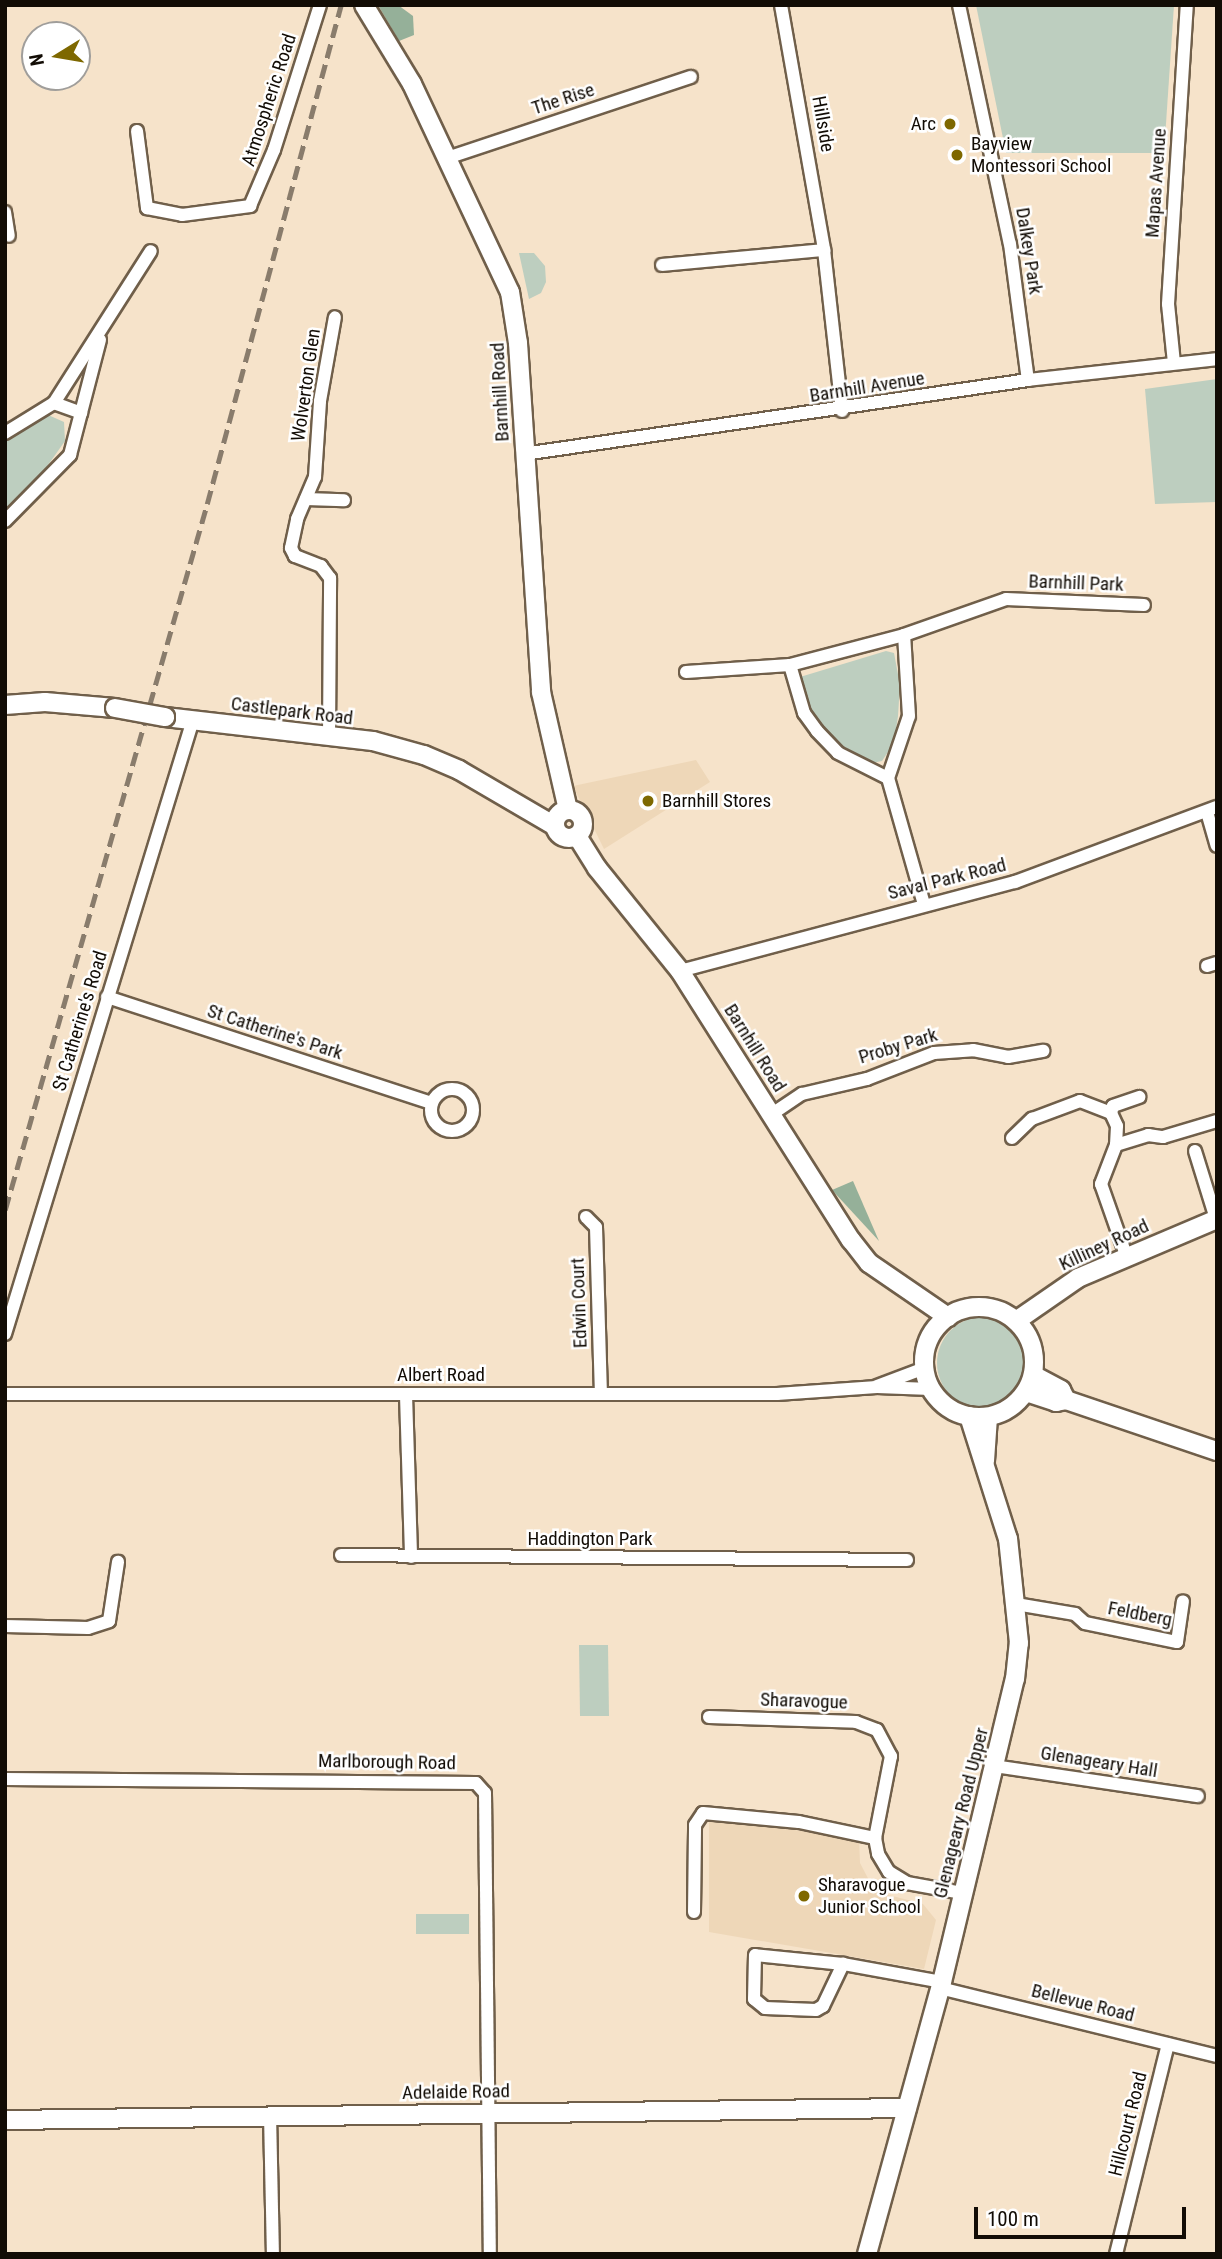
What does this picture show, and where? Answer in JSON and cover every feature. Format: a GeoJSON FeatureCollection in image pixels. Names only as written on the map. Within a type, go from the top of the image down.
{"type":"FeatureCollection","features":[{"type":"Feature","properties":{"kind":"main road","name":"Barnhill Road"},"geometry":{"type":"LineString","coordinates":[[364,5],[391,44],[510,292],[519,343],[541,692],[568,810],[577,812],[583,821],[578,836],[597,868],[681,971],[851,1240],[869,1263],[948,1317]]}},
{"type":"Feature","properties":{"kind":"main road","name":"Castlepark Road"},"geometry":{"type":"LineString","coordinates":[[5,705],[45,702],[115,708],[164,717],[373,741],[424,755],[459,770],[555,825]]}},
{"type":"Feature","properties":{"kind":"main road"},"geometry":{"type":"LineString","coordinates":[[568,810],[558,816],[555,825],[564,838],[578,836]]}},
{"type":"Feature","properties":{"kind":"main road","name":"Killiney Road"},"geometry":{"type":"LineString","coordinates":[[1016,1321],[1077,1278],[1216,1219]]}},
{"type":"Feature","properties":{"kind":"main road","name":"Barnhill Road"},"geometry":{"type":"LineString","coordinates":[[895,1283],[933,1332]]}},
{"type":"Feature","properties":{"kind":"main road"},"geometry":{"type":"LineString","coordinates":[[986,1308],[1016,1321],[1031,1342],[1030,1383],[1008,1409],[988,1417],[969,1416],[945,1406],[931,1389],[925,1367],[933,1332],[948,1317],[986,1308]]}},
{"type":"Feature","properties":{"kind":"main road"},"geometry":{"type":"LineString","coordinates":[[1030,1383],[1060,1390],[1066,1399],[1217,1451]]}},
{"type":"Feature","properties":{"kind":"main road","name":"Glenageary Road Upper"},"geometry":{"type":"LineString","coordinates":[[867,2254],[941,1985],[1015,1679],[1019,1643],[1008,1539],[985,1461],[977,1450],[969,1416]]}},
{"type":"Feature","properties":{"kind":"main road","name":"Glenageary Road Upper"},"geometry":{"type":"LineString","coordinates":[[985,1461],[988,1417]]}},
{"type":"Feature","properties":{"kind":"main road","name":"Adelaide Road"},"geometry":{"type":"LineString","coordinates":[[5,2120],[270,2114],[907,2108]]}},
{"type":"Feature","properties":{"kind":"street","name":"Atmospheric Road"},"geometry":{"type":"LineString","coordinates":[[137,131],[147,208],[182,215],[250,206],[274,149],[320,5]]}},
{"type":"Feature","properties":{"kind":"street","name":"Hillside"},"geometry":{"type":"LineString","coordinates":[[781,5],[824,250],[842,411]]}},
{"type":"Feature","properties":{"kind":"street","name":"Dalkey Park"},"geometry":{"type":"LineString","coordinates":[[959,5],[1010,244],[1028,380]]}},
{"type":"Feature","properties":{"kind":"street","name":"Mapas Avenue"},"geometry":{"type":"LineString","coordinates":[[1174,363],[1168,304],[1187,5]]}},
{"type":"Feature","properties":{"kind":"street","name":"The Rise"},"geometry":{"type":"LineString","coordinates":[[447,158],[691,78]]}},
{"type":"Feature","properties":{"kind":"street"},"geometry":{"type":"LineString","coordinates":[[5,212],[9,236]]}},
{"type":"Feature","properties":{"kind":"street"},"geometry":{"type":"LineString","coordinates":[[662,265],[824,250]]}},
{"type":"Feature","properties":{"kind":"street"},"geometry":{"type":"LineString","coordinates":[[5,433],[54,403],[151,251]]}},
{"type":"Feature","properties":{"kind":"street","name":"Wolverton Glen"},"geometry":{"type":"LineString","coordinates":[[329,737],[330,578],[321,566],[295,556],[291,548],[315,477],[320,401],[335,317]]}},
{"type":"Feature","properties":{"kind":"street"},"geometry":{"type":"LineString","coordinates":[[5,521],[70,455],[102,330]]}},
{"type":"Feature","properties":{"kind":"street","name":"Barnhill Avenue"},"geometry":{"type":"LineString","coordinates":[[524,454],[842,411],[1028,380],[1217,359]]}},
{"type":"Feature","properties":{"kind":"street"},"geometry":{"type":"LineString","coordinates":[[54,403],[81,413]]}},
{"type":"Feature","properties":{"kind":"street"},"geometry":{"type":"LineString","coordinates":[[306,499],[344,500]]}},
{"type":"Feature","properties":{"kind":"street","name":"Barnhill Park"},"geometry":{"type":"LineString","coordinates":[[904,635],[1006,599],[1144,605]]}},
{"type":"Feature","properties":{"kind":"street"},"geometry":{"type":"LineString","coordinates":[[686,672],[790,665],[904,635],[909,716],[888,778],[924,904]]}},
{"type":"Feature","properties":{"kind":"street"},"geometry":{"type":"LineString","coordinates":[[790,665],[804,713],[817,731],[838,753],[888,778]]}},
{"type":"Feature","properties":{"kind":"street","name":"St Catherine's Road"},"geometry":{"type":"LineString","coordinates":[[5,1334],[193,720]]}},
{"type":"Feature","properties":{"kind":"street"},"geometry":{"type":"LineString","coordinates":[[1212,810],[1217,846]]}},
{"type":"Feature","properties":{"kind":"street","name":"Saval Park Road"},"geometry":{"type":"LineString","coordinates":[[681,971],[1067,866],[1212,810]]}},
{"type":"Feature","properties":{"kind":"street","name":"St Catherine's Park"},"geometry":{"type":"LineString","coordinates":[[107,997],[431,1103]]}},
{"type":"Feature","properties":{"kind":"street","name":"Proby Park"},"geometry":{"type":"LineString","coordinates":[[772,1114],[802,1094],[867,1079],[934,1053],[973,1050],[1008,1057],[1043,1051]]}},
{"type":"Feature","properties":{"kind":"street"},"geometry":{"type":"LineString","coordinates":[[1126,1255],[1101,1184],[1116,1145],[1117,1126],[1111,1113],[1113,1106],[1139,1097]]}},
{"type":"Feature","properties":{"kind":"street"},"geometry":{"type":"LineString","coordinates":[[1013,1138],[1032,1119],[1080,1101],[1111,1113]]}},
{"type":"Feature","properties":{"kind":"street"},"geometry":{"type":"LineString","coordinates":[[1116,1145],[1148,1135],[1163,1138],[1217,1121]]}},
{"type":"Feature","properties":{"kind":"street"},"geometry":{"type":"LineString","coordinates":[[1195,1151],[1216,1219]]}},
{"type":"Feature","properties":{"kind":"street","name":"Edwin Court"},"geometry":{"type":"LineString","coordinates":[[586,1217],[596,1227],[601,1392]]}},
{"type":"Feature","properties":{"kind":"street","name":"Albert Road"},"geometry":{"type":"LineString","coordinates":[[877,1387],[925,1367]]}},
{"type":"Feature","properties":{"kind":"street","name":"Albert Road"},"geometry":{"type":"LineString","coordinates":[[5,1394],[777,1394],[877,1387],[931,1389]]}},
{"type":"Feature","properties":{"kind":"street"},"geometry":{"type":"LineString","coordinates":[[406,1395],[411,1557]]}},
{"type":"Feature","properties":{"kind":"street","name":"Haddington Park"},"geometry":{"type":"LineString","coordinates":[[341,1555],[907,1560]]}},
{"type":"Feature","properties":{"kind":"street"},"geometry":{"type":"LineString","coordinates":[[5,1626],[88,1628],[109,1621],[118,1562]]}},
{"type":"Feature","properties":{"kind":"street","name":"Feldberg"},"geometry":{"type":"LineString","coordinates":[[1016,1604],[1075,1614],[1085,1623],[1177,1642],[1183,1601]]}},
{"type":"Feature","properties":{"kind":"street","name":"Sharavogue"},"geometry":{"type":"LineString","coordinates":[[709,1717],[856,1722],[877,1730],[891,1756],[875,1838]]}},
{"type":"Feature","properties":{"kind":"street","name":"Glenageary Hall"},"geometry":{"type":"LineString","coordinates":[[995,1766],[1198,1796]]}},
{"type":"Feature","properties":{"kind":"street","name":"Marlborough Road"},"geometry":{"type":"LineString","coordinates":[[5,1779],[476,1783],[485,1793],[490,2254]]}},
{"type":"Feature","properties":{"kind":"street"},"geometry":{"type":"LineString","coordinates":[[694,1912],[695,1825],[704,1813],[799,1822],[875,1838],[888,1872],[907,1883],[962,1893]]}},
{"type":"Feature","properties":{"kind":"street","name":"Bellevue Road"},"geometry":{"type":"LineString","coordinates":[[843,1964],[823,2006],[816,2010],[765,2008],[754,1999],[755,1955],[843,1964],[941,1985],[1217,2056]]}},
{"type":"Feature","properties":{"kind":"street","name":"Hillcourt Road"},"geometry":{"type":"LineString","coordinates":[[1116,2254],[1168,2044]]}},
{"type":"Feature","properties":{"kind":"street"},"geometry":{"type":"LineString","coordinates":[[270,2114],[273,2254]]}},
{"type":"Feature","properties":{"kind":"shaded area"},"geometry":{"type":"Polygon","coordinates":[[[696,760],[710,782],[604,849],[573,786],[696,760]]]}},
{"type":"Feature","properties":{"kind":"shaded area","name":"Sharavogue Junior School"},"geometry":{"type":"Polygon","coordinates":[[[709,1818],[859,1839],[860,1863],[871,1884],[881,1893],[923,1904],[936,1920],[924,1969],[709,1932],[709,1818]]]}},
{"type":"Feature","properties":{"kind":"green space"},"geometry":{"type":"Polygon","coordinates":[[[378,5],[398,5],[413,16],[414,35],[399,41],[378,5]]]}},
{"type":"Feature","properties":{"kind":"green space"},"geometry":{"type":"Polygon","coordinates":[[[976,5],[1174,5],[1164,153],[1006,153],[976,5]]]}},
{"type":"Feature","properties":{"kind":"green space"},"geometry":{"type":"Polygon","coordinates":[[[519,253],[534,253],[545,266],[546,282],[541,293],[529,299],[519,253]]]}},
{"type":"Feature","properties":{"kind":"green space"},"geometry":{"type":"Polygon","coordinates":[[[1217,379],[1217,502],[1155,504],[1145,389],[1217,379]]]}},
{"type":"Feature","properties":{"kind":"green space"},"geometry":{"type":"Polygon","coordinates":[[[46,414],[64,422],[65,441],[31,489],[5,512],[5,441],[46,414]]]}},
{"type":"Feature","properties":{"kind":"green space"},"geometry":{"type":"Polygon","coordinates":[[[886,651],[894,653],[900,685],[898,716],[894,743],[882,761],[872,763],[854,757],[828,736],[811,714],[800,677],[886,651]]]}},
{"type":"Feature","properties":{"kind":"green space"},"geometry":{"type":"Polygon","coordinates":[[[853,1181],[879,1241],[832,1190],[853,1181]]]}},
{"type":"Feature","properties":{"kind":"green space"},"geometry":{"type":"Polygon","coordinates":[[[983,1317],[1001,1320],[1016,1330],[1026,1345],[1029,1363],[1026,1381],[1016,1396],[1001,1406],[983,1409],[965,1406],[950,1396],[940,1381],[937,1363],[940,1345],[950,1330],[965,1320],[983,1317]]]}},
{"type":"Feature","properties":{"kind":"green space"},"geometry":{"type":"Polygon","coordinates":[[[579,1645],[608,1645],[609,1716],[580,1716],[579,1645]]]}},
{"type":"Feature","properties":{"kind":"green space"},"geometry":{"type":"Polygon","coordinates":[[[416,1914],[469,1914],[469,1934],[416,1934],[416,1914]]]}},
{"type":"Feature","properties":{"kind":"railway"},"geometry":{"type":"LineString","coordinates":[[5,1210],[207,504],[341,5]]}},
{"type":"Feature","properties":{"kind":"place","name":"Arc"},"geometry":{"type":"Point","coordinates":[950,124]}},
{"type":"Feature","properties":{"kind":"place","name":"Bayview Montessori School"},"geometry":{"type":"Point","coordinates":[957,155]}},
{"type":"Feature","properties":{"kind":"place","name":"Barnhill Stores"},"geometry":{"type":"Point","coordinates":[648,801]}},
{"type":"Feature","properties":{"kind":"place","name":"Sharavogue Junior School"},"geometry":{"type":"Point","coordinates":[804,1896]}}]}
